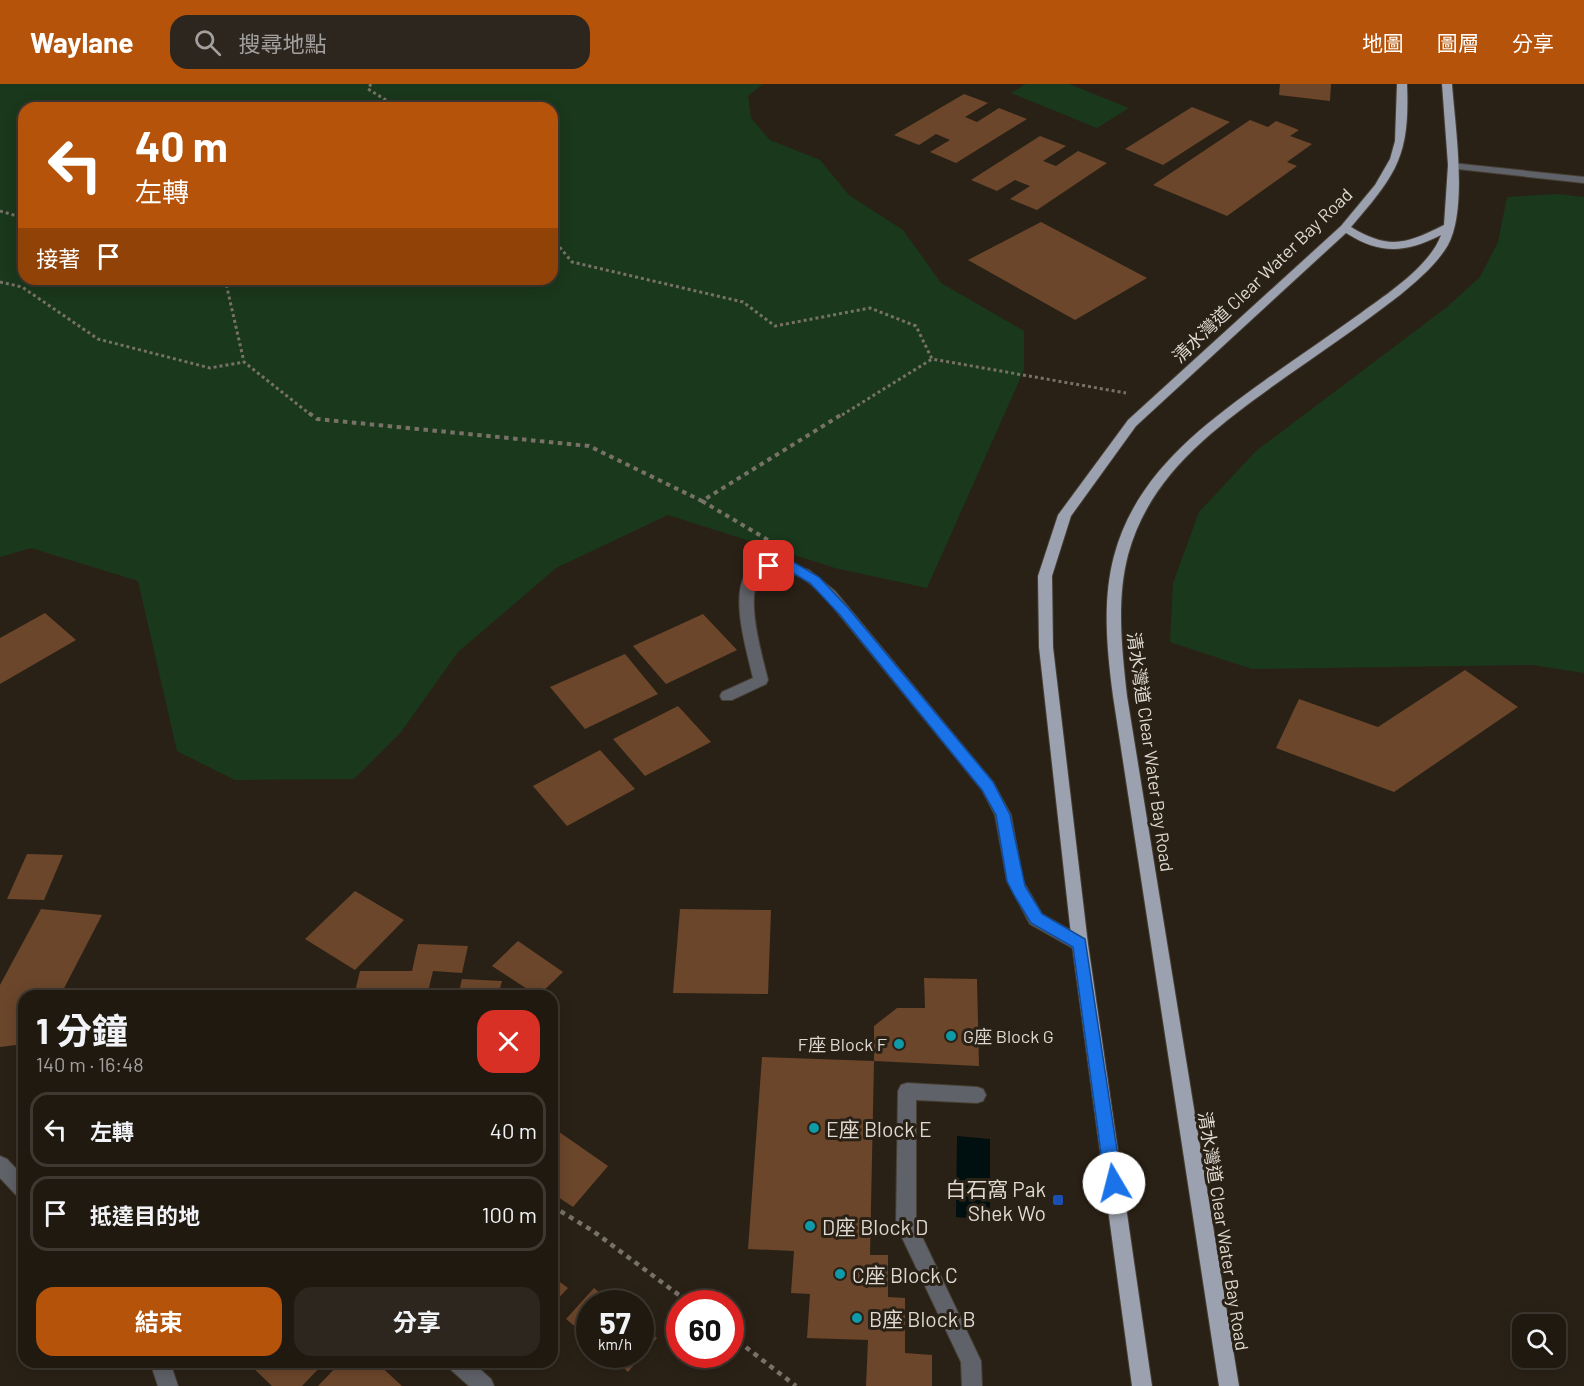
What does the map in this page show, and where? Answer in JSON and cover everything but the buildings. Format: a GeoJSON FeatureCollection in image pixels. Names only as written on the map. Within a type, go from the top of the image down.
{"type":"FeatureCollection","features":[{"type":"Feature","properties":{"kind":"main road","name":"清水灣道 Clear Water Bay Road"},"geometry":{"type":"LineString","coordinates":[[1142,1386],[1080,944],[1046,647],[1045,576],[1065,515],[1132,423],[1345,228],[1375,194],[1396,158],[1403,120],[1402,84]]}},
{"type":"Feature","properties":{"kind":"main road","name":"清水灣道 Clear Water Bay Road"},"geometry":{"type":"LineString","coordinates":[[1229,1386],[1120,696],[1114,651],[1114,611],[1118,572],[1128,532],[1137,512],[1169,463],[1193,439],[1223,415],[1411,282],[1444,243],[1448,227],[1452,166],[1447,84]]}},
{"type":"Feature","properties":{"kind":"main road"},"geometry":{"type":"LineString","coordinates":[[1345,228],[1367,241],[1391,247],[1408,246],[1448,227]]}},
{"type":"Feature","properties":{"kind":"street"},"geometry":{"type":"LineString","coordinates":[[1452,166],[1584,180]]}},
{"type":"Feature","properties":{"kind":"street"},"geometry":{"type":"LineString","coordinates":[[727,696],[761,680],[748,614],[747,593],[751,578],[758,569],[778,565],[790,566],[809,576],[844,612],[988,786],[1003,815],[1015,881],[1036,918],[1080,944]]}},
{"type":"Feature","properties":{"kind":"street"},"geometry":{"type":"LineString","coordinates":[[972,1386],[971,1361],[906,1225],[907,1091],[977,1095]]}},
{"type":"Feature","properties":{"kind":"street"},"geometry":{"type":"LineString","coordinates":[[0,1165],[18,1184]]}},
{"type":"Feature","properties":{"kind":"street"},"geometry":{"type":"LineString","coordinates":[[162,1368],[168,1386]]}},
{"type":"Feature","properties":{"kind":"street"},"geometry":{"type":"LineString","coordinates":[[464,1368],[484,1386]]}},
{"type":"Feature","properties":{"kind":"path"},"geometry":{"type":"LineString","coordinates":[[371,84],[368,89],[389,102]]}},
{"type":"Feature","properties":{"kind":"path"},"geometry":{"type":"LineString","coordinates":[[0,211],[18,216]]}},
{"type":"Feature","properties":{"kind":"path"},"geometry":{"type":"LineString","coordinates":[[558,245],[572,262],[743,302],[775,326],[870,308],[915,326],[932,359]]}},
{"type":"Feature","properties":{"kind":"path"},"geometry":{"type":"LineString","coordinates":[[0,282],[22,287],[98,339],[210,368],[244,362]]}},
{"type":"Feature","properties":{"kind":"path"},"geometry":{"type":"LineString","coordinates":[[226,285],[244,362],[317,419],[590,446],[702,501],[772,542]]}},
{"type":"Feature","properties":{"kind":"path"},"geometry":{"type":"LineString","coordinates":[[702,501],[932,359],[1127,393]]}},
{"type":"Feature","properties":{"kind":"path"},"geometry":{"type":"LineString","coordinates":[[558,1210],[593,1230],[672,1290]]}},
{"type":"Feature","properties":{"kind":"path"},"geometry":{"type":"LineString","coordinates":[[744,1346],[796,1386]]}},
{"type":"Feature","properties":{"kind":"green space"},"geometry":{"type":"Polygon","coordinates":[[[0,84],[763,84],[748,96],[751,118],[770,140],[820,160],[849,195],[903,230],[941,283],[1024,331],[1024,370],[927,588],[835,568],[668,515],[556,568],[458,652],[401,732],[354,779],[235,780],[177,751],[138,581],[31,548],[0,557],[0,84]]]}},
{"type":"Feature","properties":{"kind":"green space"},"geometry":{"type":"Polygon","coordinates":[[[1026,84],[1069,84],[1129,108],[1097,128],[1011,93],[1026,84]]]}},
{"type":"Feature","properties":{"kind":"green space"},"geometry":{"type":"Polygon","coordinates":[[[1557,194],[1584,197],[1584,673],[1532,665],[1252,669],[1170,642],[1173,583],[1199,512],[1256,451],[1447,307],[1480,277],[1498,242],[1507,197],[1557,194]]]}},
{"type":"Feature","properties":{"kind":"shaded area"},"geometry":{"type":"Polygon","coordinates":[[[957,1136],[990,1139],[990,1220],[956,1217],[957,1136]]]}},
{"type":"Feature","properties":{"kind":"place","name":"G座 Block G"},"geometry":{"type":"Point","coordinates":[951,1036]}},
{"type":"Feature","properties":{"kind":"place","name":"F座 Block F"},"geometry":{"type":"Point","coordinates":[899,1044]}},
{"type":"Feature","properties":{"kind":"place","name":"E座 Block E"},"geometry":{"type":"Point","coordinates":[814,1128]}},
{"type":"Feature","properties":{"kind":"place","name":"白石窩 Pak Shek Wo"},"geometry":{"type":"Point","coordinates":[1058,1200]}},
{"type":"Feature","properties":{"kind":"place","name":"D座 Block D"},"geometry":{"type":"Point","coordinates":[810,1226]}},
{"type":"Feature","properties":{"kind":"place","name":"C座 Block C"},"geometry":{"type":"Point","coordinates":[840,1274]}},
{"type":"Feature","properties":{"kind":"place","name":"B座 Block B"},"geometry":{"type":"Point","coordinates":[857,1318]}},
{"type":"Feature","properties":{"kind":"route"},"geometry":{"type":"LineString","coordinates":[[769,566],[790,566],[815,580],[988,786],[1003,815],[1015,881],[1020,891],[1036,918],[1080,944],[1114,1183]]}}]}
